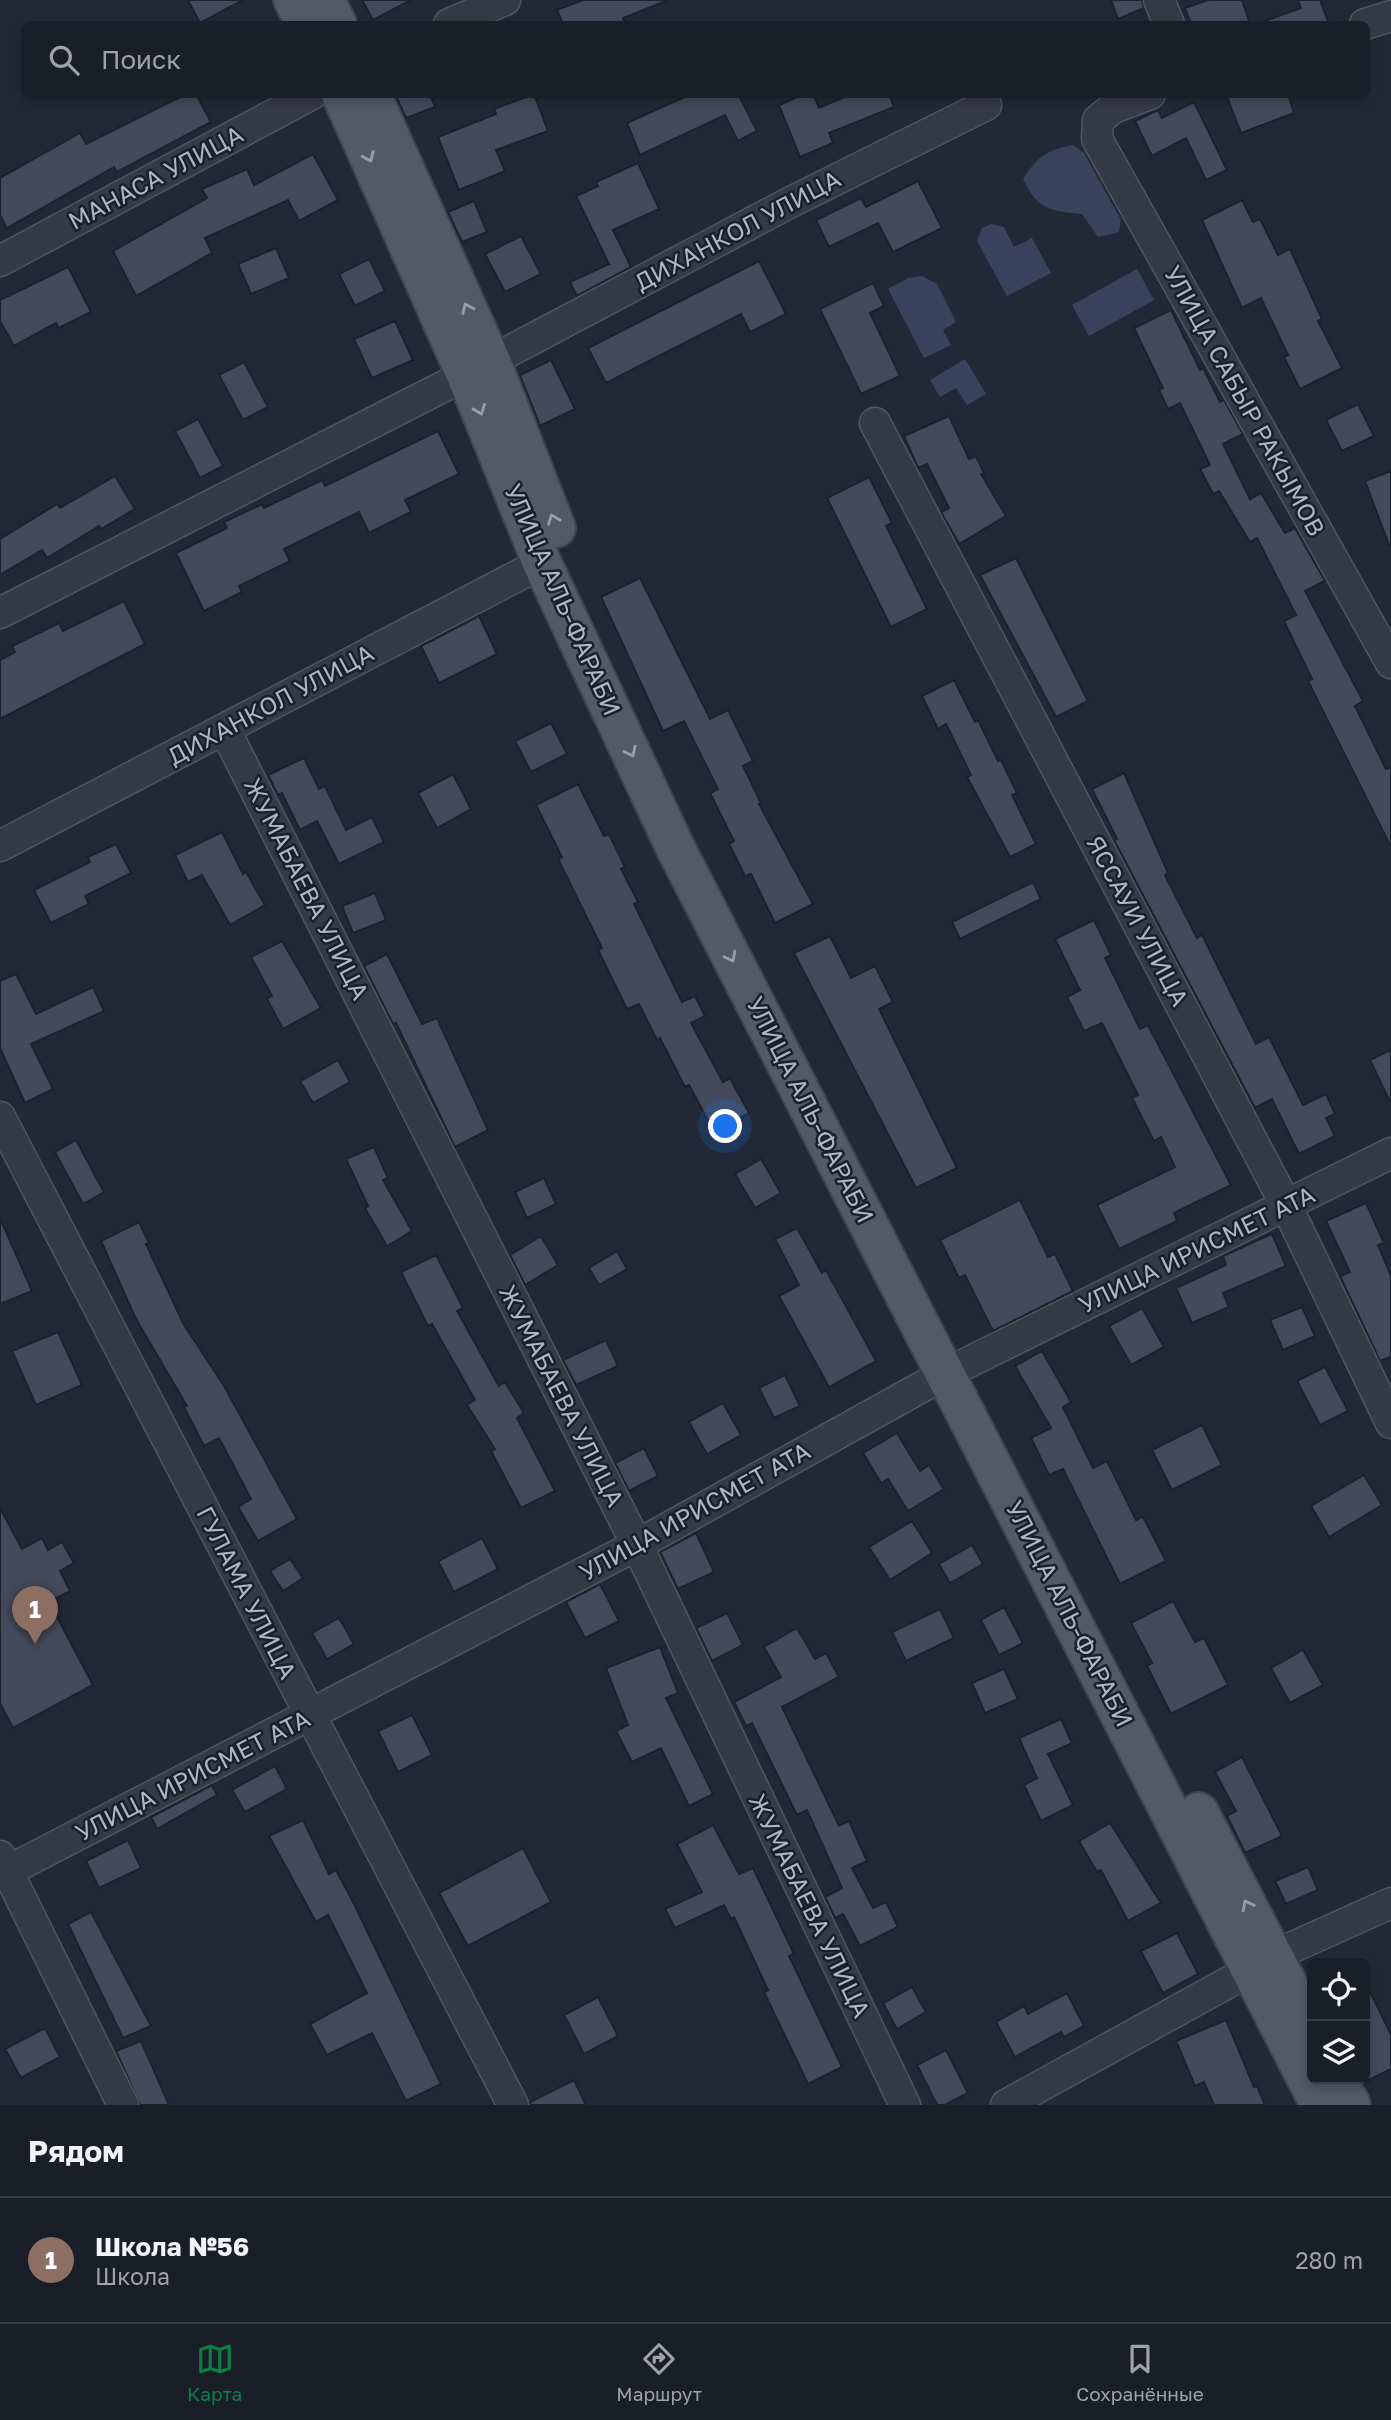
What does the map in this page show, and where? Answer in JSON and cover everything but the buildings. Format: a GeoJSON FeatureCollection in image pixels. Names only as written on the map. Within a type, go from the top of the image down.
{"type":"FeatureCollection","features":[{"type":"Feature","properties":{"kind":"main road"},"geometry":{"type":"LineString","coordinates":[[293,0],[304,21]]}},
{"type":"Feature","properties":{"kind":"main road"},"geometry":{"type":"LineString","coordinates":[[325,0],[336,21]]}},
{"type":"Feature","properties":{"kind":"main road","name":"УЛИЦА АЛЬ-ФАРАБИ"},"geometry":{"type":"LineString","coordinates":[[343,98],[479,368],[698,836],[1113,1697],[1261,1964],[1320,2105]]}},
{"type":"Feature","properties":{"kind":"main road","name":"УЛИЦА АЛЬ-ФАРАБИ"},"geometry":{"type":"LineString","coordinates":[[373,98],[479,368],[542,563],[675,847],[956,1368]]}},
{"type":"Feature","properties":{"kind":"main road","name":"УЛИЦА АЛЬ-ФАРАБИ"},"geometry":{"type":"LineString","coordinates":[[1261,1964],[1307,2024]]}},
{"type":"Feature","properties":{"kind":"main road"},"geometry":{"type":"LineString","coordinates":[[1340,2084],[1351,2105]]}},
{"type":"Feature","properties":{"kind":"street"},"geometry":{"type":"LineString","coordinates":[[456,21],[505,0]]}},
{"type":"Feature","properties":{"kind":"street"},"geometry":{"type":"LineString","coordinates":[[1159,0],[1167,21]]}},
{"type":"Feature","properties":{"kind":"street"},"geometry":{"type":"LineString","coordinates":[[1370,22],[1391,16]]}},
{"type":"Feature","properties":{"kind":"street","name":"МАНАСА УЛИЦА"},"geometry":{"type":"LineString","coordinates":[[0,261],[305,98]]}},
{"type":"Feature","properties":{"kind":"street","name":"УЛИЦА САБЫР РАКЫМОВ"},"geometry":{"type":"LineString","coordinates":[[1139,98],[1113,108],[1097,120],[1097,139],[1391,663]]}},
{"type":"Feature","properties":{"kind":"street","name":"ДИХАНКОЛ УЛИЦА"},"geometry":{"type":"LineString","coordinates":[[0,613],[479,368],[789,203],[986,105]]}},
{"type":"Feature","properties":{"kind":"street","name":"ЯССАУИ УЛИЦА"},"geometry":{"type":"LineString","coordinates":[[875,423],[1287,1207],[1391,1423]]}},
{"type":"Feature","properties":{"kind":"street","name":"ДИХАНКОЛ УЛИЦА"},"geometry":{"type":"LineString","coordinates":[[0,846],[542,563]]}},
{"type":"Feature","properties":{"kind":"street","name":"ЖУМАБАЕВА УЛИЦА"},"geometry":{"type":"LineString","coordinates":[[225,730],[637,1545],[905,2105]]}},
{"type":"Feature","properties":{"kind":"street","name":"ГУЛАМА УЛИЦА"},"geometry":{"type":"LineString","coordinates":[[0,1117],[513,2105]]}},
{"type":"Feature","properties":{"kind":"street","name":"УЛИЦА ИРИСМЕТ АТА"},"geometry":{"type":"LineString","coordinates":[[3,1868],[310,1715],[637,1545],[956,1368],[1287,1207],[1391,1153]]}},
{"type":"Feature","properties":{"kind":"street"},"geometry":{"type":"LineString","coordinates":[[3,1868],[123,2105]]}},
{"type":"Feature","properties":{"kind":"street"},"geometry":{"type":"LineString","coordinates":[[1006,2105],[1261,1964],[1391,1903]]}},
{"type":"Feature","properties":{"kind":"water"},"geometry":{"type":"Polygon","coordinates":[[[1073,145],[1084,153],[1121,220],[1119,232],[1098,237],[1082,214],[1053,210],[1040,203],[1023,179],[1044,156],[1056,149],[1073,145]]]}},
{"type":"Feature","properties":{"kind":"water"},"geometry":{"type":"Polygon","coordinates":[[[991,224],[1004,227],[1014,247],[1032,238],[1051,273],[1007,296],[977,241],[982,228],[991,224]]]}},
{"type":"Feature","properties":{"kind":"water"},"geometry":{"type":"Polygon","coordinates":[[[1137,269],[1154,300],[1089,336],[1072,305],[1137,269]]]}},
{"type":"Feature","properties":{"kind":"water"},"geometry":{"type":"Polygon","coordinates":[[[922,276],[937,284],[956,322],[943,330],[951,345],[924,358],[888,289],[908,278],[922,276]]]}},
{"type":"Feature","properties":{"kind":"water"},"geometry":{"type":"Polygon","coordinates":[[[965,359],[986,394],[967,405],[956,388],[940,397],[930,380],[965,359]]]}},
{"type":"Feature","properties":{"kind":"place","name":"Школа №56"},"geometry":{"type":"Point","coordinates":[35,1644]}}]}
